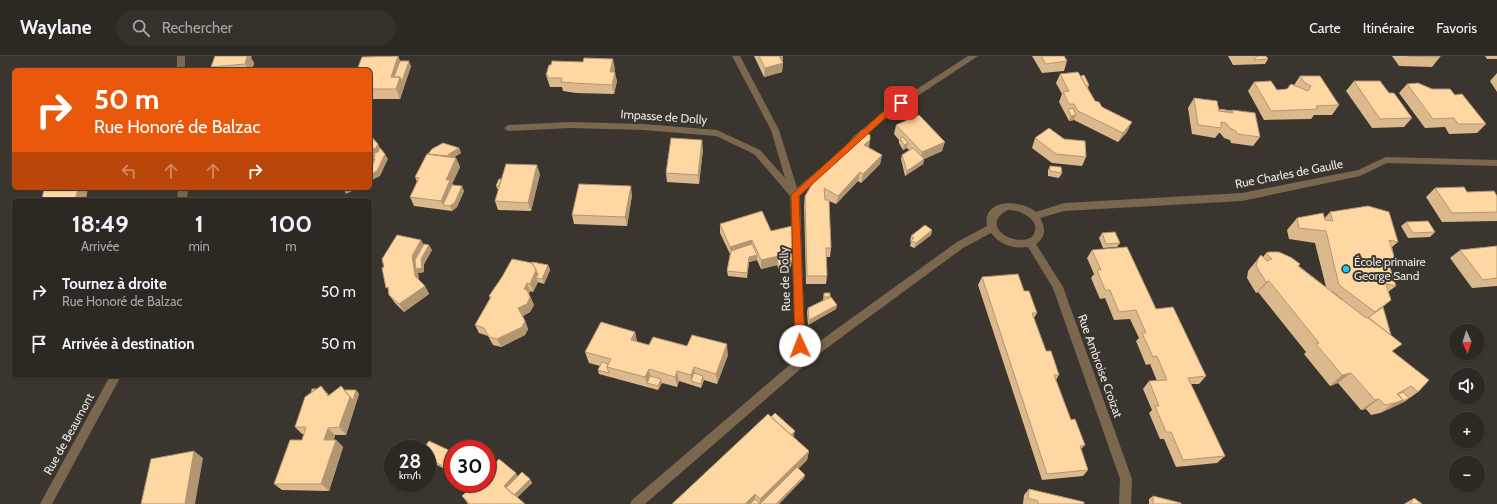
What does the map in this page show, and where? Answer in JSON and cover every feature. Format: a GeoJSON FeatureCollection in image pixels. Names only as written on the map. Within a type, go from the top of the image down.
{"type":"FeatureCollection","features":[{"type":"Feature","properties":{"kind":"street"},"geometry":{"type":"LineString","coordinates":[[181,56],[181,68]]}},
{"type":"Feature","properties":{"kind":"street","name":"Rue de Dolly"},"geometry":{"type":"LineString","coordinates":[[736,56],[775,130],[795,195],[800,346],[808,356]]}},
{"type":"Feature","properties":{"kind":"street"},"geometry":{"type":"LineString","coordinates":[[848,148],[889,111],[974,56]]}},
{"type":"Feature","properties":{"kind":"street","name":"Impasse de Dolly"},"geometry":{"type":"LineString","coordinates":[[508,128],[570,125],[643,127],[717,133],[756,152],[795,195]]}},
{"type":"Feature","properties":{"kind":"street"},"geometry":{"type":"LineString","coordinates":[[795,195],[836,158]]}},
{"type":"Feature","properties":{"kind":"street","name":"Rue Charles de Gaulle"},"geometry":{"type":"LineString","coordinates":[[1035,216],[1064,207],[1242,197],[1360,173],[1386,160],[1497,163]]}},
{"type":"Feature","properties":{"kind":"street"},"geometry":{"type":"LineString","coordinates":[[1007,206],[1018,207],[1029,211],[1035,216],[1041,228],[1040,234],[1036,239],[1030,242],[1015,244],[1008,242],[1001,239],[992,228],[991,216],[1000,208],[1007,206]]}},
{"type":"Feature","properties":{"kind":"street"},"geometry":{"type":"LineString","coordinates":[[636,504],[808,356],[960,245],[992,228]]}},
{"type":"Feature","properties":{"kind":"street","name":"Rue Ambroise Croizat"},"geometry":{"type":"LineString","coordinates":[[1030,242],[1058,287],[1126,479],[1125,504]]}},
{"type":"Feature","properties":{"kind":"street","name":"Rue de Beaumont"},"geometry":{"type":"LineString","coordinates":[[46,504],[115,378]]}},
{"type":"Feature","properties":{"kind":"building"},"geometry":{"type":"Polygon","coordinates":[[[215,56],[247,56],[245,64],[211,67],[215,56]]]}},
{"type":"Feature","properties":{"kind":"building"},"geometry":{"type":"Polygon","coordinates":[[[398,56],[391,77],[400,77],[396,89],[372,89],[372,68],[358,68],[362,57],[398,56]]]}},
{"type":"Feature","properties":{"kind":"building"},"geometry":{"type":"Polygon","coordinates":[[[759,56],[779,56],[783,63],[765,68],[759,56]]]}},
{"type":"Feature","properties":{"kind":"building"},"geometry":{"type":"Polygon","coordinates":[[[1041,56],[1064,56],[1067,61],[1046,64],[1041,56]]]}},
{"type":"Feature","properties":{"kind":"building"},"geometry":{"type":"Polygon","coordinates":[[[1257,56],[1266,56],[1268,59],[1254,60],[1257,56]]]}},
{"type":"Feature","properties":{"kind":"building"},"geometry":{"type":"Polygon","coordinates":[[[1407,56],[1440,56],[1440,57],[1407,56]]]}},
{"type":"Feature","properties":{"kind":"building"},"geometry":{"type":"Polygon","coordinates":[[[584,58],[613,59],[610,72],[615,72],[612,85],[561,82],[562,78],[547,78],[548,75],[546,75],[552,61],[583,62],[584,58]]]}},
{"type":"Feature","properties":{"kind":"building"},"geometry":{"type":"Polygon","coordinates":[[[400,61],[409,61],[402,81],[400,77],[394,77],[400,61]]]}},
{"type":"Feature","properties":{"kind":"building"},"geometry":{"type":"Polygon","coordinates":[[[1078,72],[1095,101],[1099,102],[1102,107],[1132,122],[1123,133],[1078,111],[1074,104],[1069,104],[1063,92],[1069,91],[1060,74],[1078,72]]]}},
{"type":"Feature","properties":{"kind":"building"},"geometry":{"type":"Polygon","coordinates":[[[1084,75],[1089,85],[1086,86],[1081,76],[1084,75]]]}},
{"type":"Feature","properties":{"kind":"building"},"geometry":{"type":"Polygon","coordinates":[[[1300,76],[1320,76],[1339,105],[1316,106],[1318,109],[1271,111],[1254,82],[1271,81],[1277,90],[1287,89],[1291,84],[1308,91],[1311,86],[1305,83],[1300,76]]]}},
{"type":"Feature","properties":{"kind":"building"},"geometry":{"type":"Polygon","coordinates":[[[1354,81],[1380,81],[1389,93],[1394,93],[1412,118],[1380,119],[1354,81]]]}},
{"type":"Feature","properties":{"kind":"building"},"geometry":{"type":"Polygon","coordinates":[[[1418,83],[1432,89],[1450,89],[1455,95],[1462,94],[1486,124],[1458,124],[1454,118],[1433,119],[1407,84],[1418,83]]]}},
{"type":"Feature","properties":{"kind":"building"},"geometry":{"type":"Polygon","coordinates":[[[1194,98],[1217,101],[1219,111],[1233,113],[1232,110],[1255,113],[1260,137],[1237,134],[1236,131],[1230,128],[1226,123],[1221,122],[1221,128],[1198,125],[1194,98]]]}},
{"type":"Feature","properties":{"kind":"building"},"geometry":{"type":"Polygon","coordinates":[[[1073,108],[1076,115],[1071,116],[1068,109],[1073,108]]]}},
{"type":"Feature","properties":{"kind":"building"},"geometry":{"type":"Polygon","coordinates":[[[1218,109],[1232,111],[1219,111],[1218,109]]]}},
{"type":"Feature","properties":{"kind":"building"},"geometry":{"type":"Polygon","coordinates":[[[919,115],[945,142],[922,152],[896,125],[919,115]]]}},
{"type":"Feature","properties":{"kind":"building"},"geometry":{"type":"Polygon","coordinates":[[[1049,128],[1064,139],[1085,141],[1086,157],[1056,154],[1035,138],[1049,128]]]}},
{"type":"Feature","properties":{"kind":"building"},"geometry":{"type":"Polygon","coordinates":[[[862,130],[870,135],[870,140],[864,145],[882,155],[863,174],[860,172],[838,196],[824,188],[825,200],[829,200],[831,248],[826,248],[827,276],[807,276],[805,196],[820,171],[862,130]]]}},
{"type":"Feature","properties":{"kind":"building"},"geometry":{"type":"Polygon","coordinates":[[[372,137],[378,144],[376,148],[372,149],[372,137]]]}},
{"type":"Feature","properties":{"kind":"building"},"geometry":{"type":"Polygon","coordinates":[[[903,137],[908,143],[904,145],[900,138],[903,137]]]}},
{"type":"Feature","properties":{"kind":"building"},"geometry":{"type":"Polygon","coordinates":[[[671,138],[702,140],[698,175],[666,173],[671,138]]]}},
{"type":"Feature","properties":{"kind":"building"},"geometry":{"type":"Polygon","coordinates":[[[443,143],[459,148],[448,156],[428,154],[432,149],[443,143]]]}},
{"type":"Feature","properties":{"kind":"building"},"geometry":{"type":"Polygon","coordinates":[[[380,148],[385,154],[377,171],[372,174],[372,166],[375,159],[374,153],[378,152],[380,148]]]}},
{"type":"Feature","properties":{"kind":"building"},"geometry":{"type":"Polygon","coordinates":[[[913,148],[924,159],[907,171],[902,155],[913,148]]]}},
{"type":"Feature","properties":{"kind":"building"},"geometry":{"type":"Polygon","coordinates":[[[427,154],[456,158],[446,180],[450,180],[441,201],[410,197],[419,178],[415,177],[427,154]]]}},
{"type":"Feature","properties":{"kind":"building"},"geometry":{"type":"Polygon","coordinates":[[[506,164],[537,165],[528,203],[495,201],[506,164]]]}},
{"type":"Feature","properties":{"kind":"building"},"geometry":{"type":"Polygon","coordinates":[[[1050,166],[1061,167],[1062,173],[1050,171],[1050,166]]]}},
{"type":"Feature","properties":{"kind":"building"},"geometry":{"type":"Polygon","coordinates":[[[499,179],[501,179],[499,186],[496,186],[499,179]]]}},
{"type":"Feature","properties":{"kind":"building"},"geometry":{"type":"Polygon","coordinates":[[[579,184],[631,186],[625,217],[572,215],[579,184]]]}},
{"type":"Feature","properties":{"kind":"building"},"geometry":{"type":"Polygon","coordinates":[[[452,185],[462,186],[455,202],[450,206],[443,205],[452,185]]]}},
{"type":"Feature","properties":{"kind":"building"},"geometry":{"type":"Polygon","coordinates":[[[1464,187],[1467,192],[1494,191],[1497,196],[1497,212],[1452,213],[1435,188],[1464,187]]]}},
{"type":"Feature","properties":{"kind":"building"},"geometry":{"type":"Polygon","coordinates":[[[44,190],[78,190],[76,197],[73,198],[42,198],[44,190]]]}},
{"type":"Feature","properties":{"kind":"building"},"geometry":{"type":"Polygon","coordinates":[[[1368,206],[1389,212],[1398,242],[1389,240],[1395,260],[1387,259],[1396,286],[1386,284],[1391,300],[1375,312],[1339,285],[1326,231],[1299,228],[1297,218],[1323,213],[1325,220],[1333,221],[1330,212],[1368,206]]]}},
{"type":"Feature","properties":{"kind":"building"},"geometry":{"type":"Polygon","coordinates":[[[762,211],[771,231],[792,226],[792,253],[761,260],[752,240],[730,247],[720,224],[762,211]]]}},
{"type":"Feature","properties":{"kind":"building"},"geometry":{"type":"Polygon","coordinates":[[[1428,221],[1435,232],[1413,233],[1406,222],[1428,221]]]}},
{"type":"Feature","properties":{"kind":"building"},"geometry":{"type":"Polygon","coordinates":[[[925,225],[932,230],[916,243],[911,241],[914,238],[911,236],[925,225]]]}},
{"type":"Feature","properties":{"kind":"building"},"geometry":{"type":"Polygon","coordinates":[[[1115,232],[1120,243],[1106,244],[1102,233],[1115,232]]]}},
{"type":"Feature","properties":{"kind":"building"},"geometry":{"type":"Polygon","coordinates":[[[397,235],[421,240],[412,256],[415,276],[425,286],[399,304],[389,295],[382,268],[384,267],[382,259],[397,235]]]}},
{"type":"Feature","properties":{"kind":"building"},"geometry":{"type":"Polygon","coordinates":[[[424,244],[429,245],[421,259],[422,268],[416,269],[415,260],[424,244]]]}},
{"type":"Feature","properties":{"kind":"building"},"geometry":{"type":"Polygon","coordinates":[[[752,244],[757,255],[749,257],[747,273],[727,271],[731,251],[752,244]]]}},
{"type":"Feature","properties":{"kind":"building"},"geometry":{"type":"Polygon","coordinates":[[[1497,246],[1497,278],[1483,280],[1460,250],[1497,246]]]}},
{"type":"Feature","properties":{"kind":"building"},"geometry":{"type":"Polygon","coordinates":[[[1127,247],[1156,309],[1173,307],[1206,376],[1188,378],[1225,456],[1183,460],[1171,432],[1166,432],[1155,406],[1159,406],[1149,381],[1167,380],[1157,356],[1153,357],[1142,333],[1146,333],[1136,310],[1119,312],[1110,290],[1105,290],[1097,270],[1101,270],[1092,250],[1127,247]]]}},
{"type":"Feature","properties":{"kind":"building"},"geometry":{"type":"Polygon","coordinates":[[[1279,252],[1292,258],[1300,264],[1298,266],[1366,318],[1368,317],[1402,344],[1392,351],[1429,380],[1418,392],[1411,386],[1397,394],[1403,400],[1385,405],[1379,399],[1375,400],[1351,373],[1342,375],[1316,344],[1319,343],[1269,281],[1266,282],[1256,266],[1261,255],[1267,261],[1272,259],[1266,253],[1279,252]]]}},
{"type":"Feature","properties":{"kind":"building"},"geometry":{"type":"Polygon","coordinates":[[[792,257],[791,263],[779,266],[777,260],[792,257]]]}},
{"type":"Feature","properties":{"kind":"building"},"geometry":{"type":"Polygon","coordinates":[[[512,259],[532,263],[536,270],[530,284],[527,283],[524,289],[527,290],[530,297],[527,304],[518,308],[525,321],[522,327],[497,339],[489,337],[484,328],[475,325],[491,297],[489,296],[512,259]]]}},
{"type":"Feature","properties":{"kind":"building"},"geometry":{"type":"Polygon","coordinates":[[[531,263],[548,265],[542,279],[536,278],[538,274],[531,263]]]}},
{"type":"Feature","properties":{"kind":"building"},"geometry":{"type":"Polygon","coordinates":[[[1018,274],[1024,291],[1029,291],[1037,313],[1032,313],[1046,351],[1051,351],[1059,375],[1054,375],[1071,420],[1075,419],[1085,445],[1080,446],[1088,470],[1047,474],[982,277],[1018,274]]]}},
{"type":"Feature","properties":{"kind":"building"},"geometry":{"type":"Polygon","coordinates":[[[824,293],[830,293],[830,297],[824,297],[824,293]]]}},
{"type":"Feature","properties":{"kind":"building"},"geometry":{"type":"Polygon","coordinates":[[[831,297],[837,305],[809,320],[808,308],[831,297]]]}},
{"type":"Feature","properties":{"kind":"building"},"geometry":{"type":"Polygon","coordinates":[[[1383,307],[1391,335],[1368,318],[1383,307]]]}},
{"type":"Feature","properties":{"kind":"building"},"geometry":{"type":"Polygon","coordinates":[[[601,322],[635,332],[631,340],[649,345],[653,337],[687,346],[692,335],[727,344],[716,374],[694,367],[691,375],[677,371],[675,377],[649,369],[645,377],[607,367],[611,359],[585,352],[601,322]]]}},
{"type":"Feature","properties":{"kind":"building"},"geometry":{"type":"Polygon","coordinates":[[[602,362],[608,364],[607,367],[609,373],[598,370],[602,362]]]}},
{"type":"Feature","properties":{"kind":"building"},"geometry":{"type":"Polygon","coordinates":[[[694,373],[703,376],[701,384],[691,381],[694,373]]]}},
{"type":"Feature","properties":{"kind":"building"},"geometry":{"type":"Polygon","coordinates":[[[650,376],[661,379],[658,386],[647,383],[650,376]]]}},
{"type":"Feature","properties":{"kind":"building"},"geometry":{"type":"Polygon","coordinates":[[[321,386],[328,396],[341,386],[350,397],[339,427],[328,428],[324,440],[336,440],[321,484],[274,484],[290,440],[302,440],[306,427],[295,427],[305,397],[321,386]]]}},
{"type":"Feature","properties":{"kind":"building"},"geometry":{"type":"Polygon","coordinates":[[[344,390],[356,390],[353,400],[344,390]]]}},
{"type":"Feature","properties":{"kind":"building"},"geometry":{"type":"Polygon","coordinates":[[[1403,392],[1409,398],[1395,405],[1403,400],[1398,394],[1403,392]]]}},
{"type":"Feature","properties":{"kind":"building"},"geometry":{"type":"Polygon","coordinates":[[[775,413],[795,431],[791,435],[771,417],[775,413]]]}},
{"type":"Feature","properties":{"kind":"building"},"geometry":{"type":"Polygon","coordinates":[[[768,414],[809,451],[760,499],[755,494],[745,504],[672,504],[768,414]]]}},
{"type":"Feature","properties":{"kind":"building"},"geometry":{"type":"Polygon","coordinates":[[[436,444],[444,448],[444,466],[436,462],[436,444]]]}},
{"type":"Feature","properties":{"kind":"building"},"geometry":{"type":"Polygon","coordinates":[[[194,451],[185,504],[141,504],[151,459],[194,451]]]}},
{"type":"Feature","properties":{"kind":"building"},"geometry":{"type":"Polygon","coordinates":[[[499,459],[516,473],[504,486],[525,504],[470,504],[462,496],[466,492],[496,492],[496,462],[499,459]]]}},
{"type":"Feature","properties":{"kind":"building"},"geometry":{"type":"Polygon","coordinates":[[[797,467],[805,475],[776,504],[760,504],[797,467]]]}},
{"type":"Feature","properties":{"kind":"building"},"geometry":{"type":"Polygon","coordinates":[[[522,472],[530,479],[514,495],[506,488],[522,472]]]}},
{"type":"Feature","properties":{"kind":"building"},"geometry":{"type":"Polygon","coordinates":[[[1029,489],[1084,502],[1084,504],[1038,504],[1038,501],[1028,498],[1029,489]]]}},
{"type":"Feature","properties":{"kind":"building"},"geometry":{"type":"Polygon","coordinates":[[[1153,496],[1181,503],[1181,504],[1153,504],[1153,496]]]}},
{"type":"Feature","properties":{"kind":"building"},"geometry":{"type":"Polygon","coordinates":[[[1414,498],[1422,504],[1410,504],[1414,498]]]}},
{"type":"Feature","properties":{"kind":"building"},"geometry":{"type":"Polygon","coordinates":[[[755,499],[760,504],[750,504],[755,499]]]}},
{"type":"Feature","properties":{"kind":"place","name":"École primaire George Sand"},"geometry":{"type":"Point","coordinates":[1346,269]}},
{"type":"Feature","properties":{"kind":"route"},"geometry":{"type":"LineString","coordinates":[[800,346],[795,195],[889,111],[901,103]]}}]}
